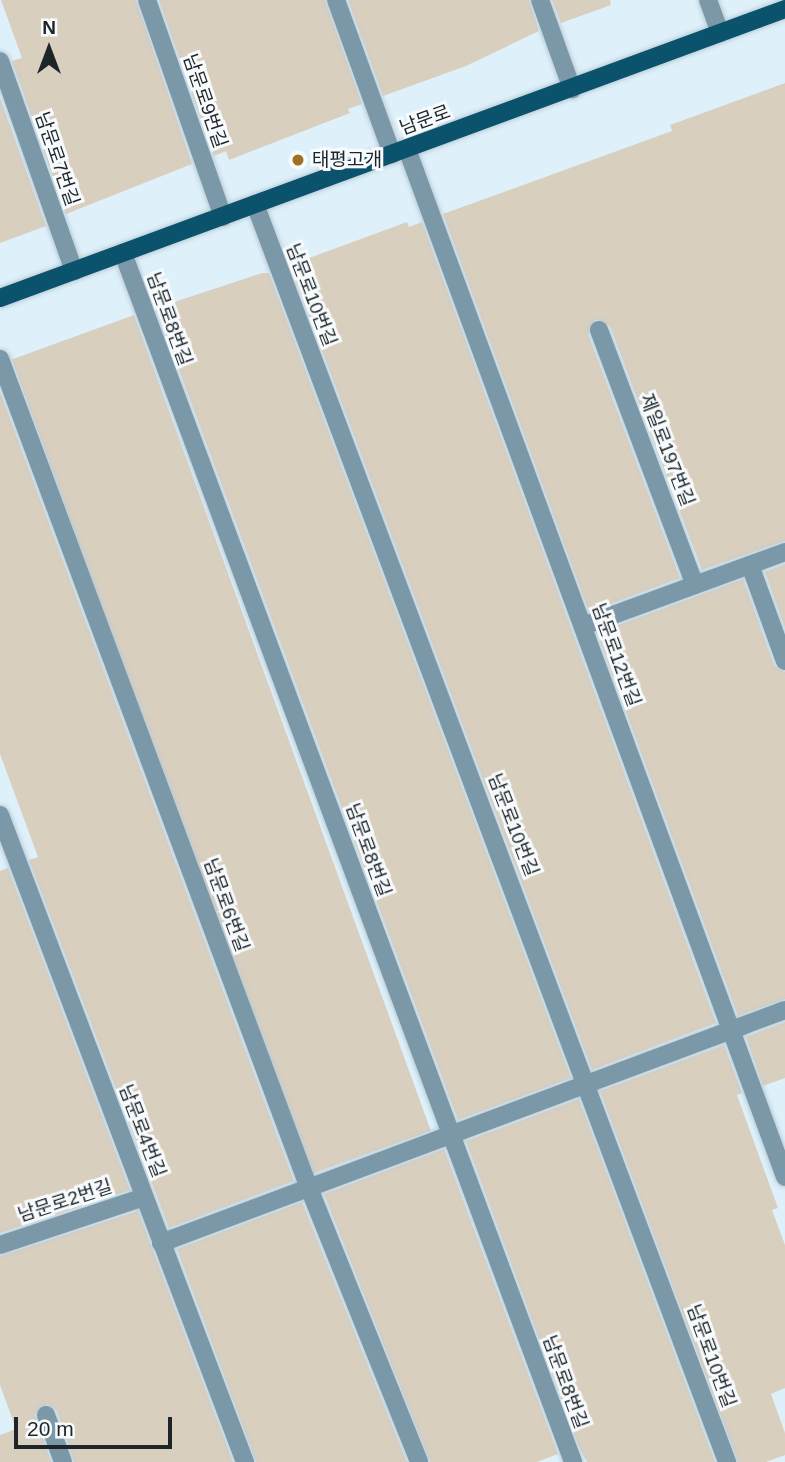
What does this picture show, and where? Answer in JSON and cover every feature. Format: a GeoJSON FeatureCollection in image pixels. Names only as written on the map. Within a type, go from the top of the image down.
{"type":"FeatureCollection","features":[{"type":"Feature","properties":{"kind":"main road","name":"남문로"},"geometry":{"type":"LineString","coordinates":[[0,298],[785,9]]}},
{"type":"Feature","properties":{"kind":"street","name":"남문로9번길"},"geometry":{"type":"LineString","coordinates":[[147,0],[223,216]]}},
{"type":"Feature","properties":{"kind":"street","name":"남문로12번길"},"geometry":{"type":"LineString","coordinates":[[336,0],[399,152],[583,625],[785,1177]]}},
{"type":"Feature","properties":{"kind":"street"},"geometry":{"type":"LineString","coordinates":[[540,0],[572,89]]}},
{"type":"Feature","properties":{"kind":"street"},"geometry":{"type":"LineString","coordinates":[[708,0],[720,33]]}},
{"type":"Feature","properties":{"kind":"street","name":"남문로7번길"},"geometry":{"type":"LineString","coordinates":[[0,61],[74,271]]}},
{"type":"Feature","properties":{"kind":"street","name":"남문로10번길"},"geometry":{"type":"LineString","coordinates":[[254,204],[588,1084],[727,1462]]}},
{"type":"Feature","properties":{"kind":"street","name":"남문로8번길"},"geometry":{"type":"LineString","coordinates":[[122,253],[573,1462]]}},
{"type":"Feature","properties":{"kind":"street","name":"제일로197번길"},"geometry":{"type":"LineString","coordinates":[[600,330],[695,585]]}},
{"type":"Feature","properties":{"kind":"street","name":"남문로6번길"},"geometry":{"type":"LineString","coordinates":[[0,359],[309,1188],[419,1462]]}},
{"type":"Feature","properties":{"kind":"street"},"geometry":{"type":"LineString","coordinates":[[583,625],[785,552]]}},
{"type":"Feature","properties":{"kind":"street"},"geometry":{"type":"LineString","coordinates":[[750,565],[785,662]]}},
{"type":"Feature","properties":{"kind":"street","name":"남문로4번길"},"geometry":{"type":"LineString","coordinates":[[0,815],[8,860],[144,1197],[245,1462]]}},
{"type":"Feature","properties":{"kind":"street"},"geometry":{"type":"LineString","coordinates":[[161,1243],[785,1010]]}},
{"type":"Feature","properties":{"kind":"street","name":"남문로2번길"},"geometry":{"type":"LineString","coordinates":[[0,1245],[144,1197]]}},
{"type":"Feature","properties":{"kind":"street"},"geometry":{"type":"LineString","coordinates":[[46,1415],[63,1462]]}},
{"type":"Feature","properties":{"kind":"building"},"geometry":{"type":"Polygon","coordinates":[[[1,0],[136,0],[192,164],[66,214],[12,61],[22,58],[1,0]]]}},
{"type":"Feature","properties":{"kind":"building"},"geometry":{"type":"Polygon","coordinates":[[[159,0],[325,0],[362,104],[348,109],[350,113],[229,160],[226,151],[214,156],[159,0]]]}},
{"type":"Feature","properties":{"kind":"building"},"geometry":{"type":"Polygon","coordinates":[[[348,0],[529,0],[539,31],[466,66],[383,96],[348,0]]]}},
{"type":"Feature","properties":{"kind":"building"},"geometry":{"type":"Polygon","coordinates":[[[552,0],[610,0],[611,5],[561,23],[552,0]]]}},
{"type":"Feature","properties":{"kind":"building"},"geometry":{"type":"Polygon","coordinates":[[[785,83],[785,541],[702,570],[610,326],[596,319],[588,334],[680,578],[589,612],[443,214],[672,131],[670,125],[785,83]]]}},
{"type":"Feature","properties":{"kind":"building"},"geometry":{"type":"Polygon","coordinates":[[[0,98],[46,226],[0,243],[0,98]]]}},
{"type":"Feature","properties":{"kind":"building"},"geometry":{"type":"Polygon","coordinates":[[[407,222],[409,227],[422,222],[716,1023],[592,1070],[290,265],[407,222]]]}},
{"type":"Feature","properties":{"kind":"building"},"geometry":{"type":"Polygon","coordinates":[[[269,273],[571,1078],[458,1120],[156,308],[269,273]]]}},
{"type":"Feature","properties":{"kind":"building"},"geometry":{"type":"Polygon","coordinates":[[[134,315],[431,1131],[309,1175],[12,359],[134,315]]]}},
{"type":"Feature","properties":{"kind":"building"},"geometry":{"type":"Polygon","coordinates":[[[0,392],[294,1181],[169,1228],[29,860],[38,857],[0,754],[0,392]]]}},
{"type":"Feature","properties":{"kind":"building"},"geometry":{"type":"Polygon","coordinates":[[[785,564],[785,628],[765,572],[785,564]]]}},
{"type":"Feature","properties":{"kind":"building"},"geometry":{"type":"Polygon","coordinates":[[[743,579],[774,665],[785,672],[785,999],[738,1016],[597,633],[743,579]]]}},
{"type":"Feature","properties":{"kind":"building"},"geometry":{"type":"Polygon","coordinates":[[[8,868],[130,1190],[0,1233],[0,871],[8,868]]]}},
{"type":"Feature","properties":{"kind":"building"},"geometry":{"type":"Polygon","coordinates":[[[785,1022],[785,1078],[763,1086],[746,1037],[785,1022]]]}},
{"type":"Feature","properties":{"kind":"building"},"geometry":{"type":"Polygon","coordinates":[[[724,1045],[742,1093],[737,1095],[778,1208],[772,1210],[785,1245],[785,1388],[771,1394],[785,1433],[785,1455],[766,1462],[738,1462],[600,1091],[724,1045]]]}},
{"type":"Feature","properties":{"kind":"building"},"geometry":{"type":"Polygon","coordinates":[[[579,1099],[715,1462],[587,1462],[579,1447],[466,1141],[579,1099]]]}},
{"type":"Feature","properties":{"kind":"building"},"geometry":{"type":"Polygon","coordinates":[[[444,1149],[558,1454],[537,1462],[430,1462],[324,1194],[444,1149]]]}},
{"type":"Feature","properties":{"kind":"building"},"geometry":{"type":"Polygon","coordinates":[[[302,1202],[407,1462],[256,1462],[177,1249],[302,1202]]]}},
{"type":"Feature","properties":{"kind":"building"},"geometry":{"type":"Polygon","coordinates":[[[138,1211],[233,1462],[74,1462],[57,1411],[47,1404],[35,1414],[51,1462],[0,1462],[0,1435],[16,1429],[0,1385],[0,1256],[138,1211]]]}},
{"type":"Feature","properties":{"kind":"place","name":"태평고개"},"geometry":{"type":"Point","coordinates":[298,160]}}]}
